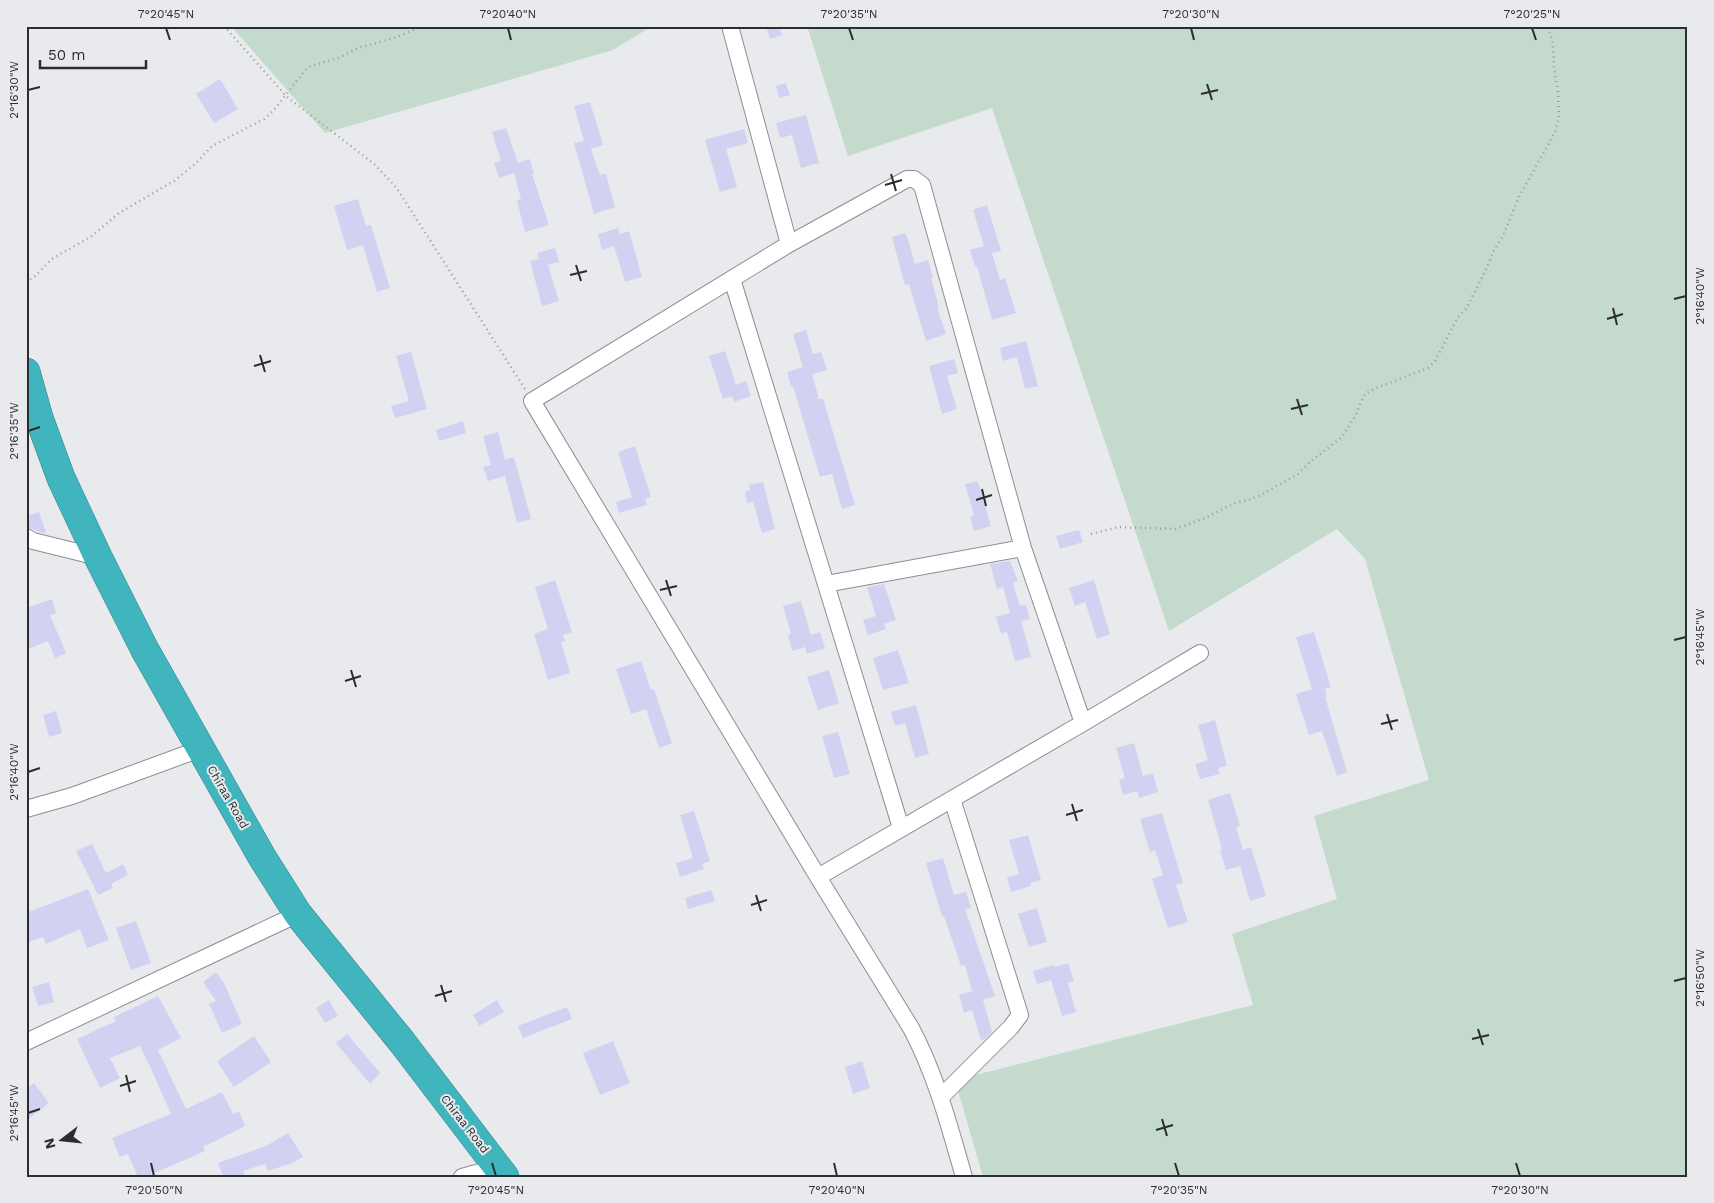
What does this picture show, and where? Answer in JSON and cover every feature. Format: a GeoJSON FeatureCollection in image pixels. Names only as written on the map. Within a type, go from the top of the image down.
{"type":"FeatureCollection","features":[{"type":"Feature","properties":{"kind":"highway","name":"Chiraa Road"},"geometry":{"type":"LineString","coordinates":[[26,372],[33,420],[98,557],[145,650],[262,857],[298,914],[402,1042],[502,1172]]}},
{"type":"Feature","properties":{"kind":"street"},"geometry":{"type":"LineString","coordinates":[[730,26],[789,244]]}},
{"type":"Feature","properties":{"kind":"street"},"geometry":{"type":"LineString","coordinates":[[964,1177],[941,1097],[924,1052],[911,1028],[532,401],[789,244],[907,179],[914,179],[922,185],[1023,548],[1083,723]]}},
{"type":"Feature","properties":{"kind":"street"},"geometry":{"type":"LineString","coordinates":[[732,279],[901,828]]}},
{"type":"Feature","properties":{"kind":"street"},"geometry":{"type":"LineString","coordinates":[[26,537],[33,541],[98,557]]}},
{"type":"Feature","properties":{"kind":"street"},"geometry":{"type":"LineString","coordinates":[[826,584],[1023,548]]}},
{"type":"Feature","properties":{"kind":"street"},"geometry":{"type":"LineString","coordinates":[[818,877],[1200,653]]}},
{"type":"Feature","properties":{"kind":"street"},"geometry":{"type":"LineString","coordinates":[[26,809],[72,796],[200,748]]}},
{"type":"Feature","properties":{"kind":"street"},"geometry":{"type":"LineString","coordinates":[[941,1097],[1011,1027],[1020,1014],[952,799]]}},
{"type":"Feature","properties":{"kind":"street"},"geometry":{"type":"LineString","coordinates":[[26,1042],[298,914]]}},
{"type":"Feature","properties":{"kind":"street"},"geometry":{"type":"LineString","coordinates":[[462,1177],[502,1172]]}},
{"type":"Feature","properties":{"kind":"path"},"geometry":{"type":"LineString","coordinates":[[224,26],[285,95],[374,164],[396,187],[532,401]]}},
{"type":"Feature","properties":{"kind":"path"},"geometry":{"type":"LineString","coordinates":[[26,282],[52,259],[92,236],[119,213],[174,180],[195,164],[212,146],[264,119],[273,111],[308,67],[338,58],[358,48],[396,37],[422,26]]}},
{"type":"Feature","properties":{"kind":"path"},"geometry":{"type":"LineString","coordinates":[[1091,534],[1118,527],[1176,529],[1205,518],[1235,503],[1261,495],[1298,474],[1314,458],[1342,437],[1356,415],[1365,394],[1428,368],[1435,361],[1458,317],[1466,309],[1494,250],[1503,236],[1519,197],[1555,132],[1559,117],[1558,91],[1554,68],[1553,44],[1548,26]]}},
{"type":"Feature","properties":{"kind":"green space"},"geometry":{"type":"Polygon","coordinates":[[[231,26],[652,26],[613,50],[325,133],[231,26]]]}},
{"type":"Feature","properties":{"kind":"green space"},"geometry":{"type":"Polygon","coordinates":[[[807,26],[1688,26],[1688,1177],[983,1177],[955,1080],[1253,1005],[1232,934],[1337,899],[1314,816],[1429,780],[1365,559],[1337,529],[1169,631],[992,108],[848,156],[807,26]]]}},
{"type":"Feature","properties":{"kind":"building"},"geometry":{"type":"Polygon","coordinates":[[[766,26],[779,26],[782,35],[770,39],[766,26]]]}},
{"type":"Feature","properties":{"kind":"building"},"geometry":{"type":"Polygon","coordinates":[[[220,79],[238,109],[214,123],[196,94],[220,79]]]}},
{"type":"Feature","properties":{"kind":"building"},"geometry":{"type":"Polygon","coordinates":[[[786,83],[790,95],[779,98],[776,86],[786,83]]]}},
{"type":"Feature","properties":{"kind":"building"},"geometry":{"type":"Polygon","coordinates":[[[590,102],[603,145],[591,149],[600,175],[606,174],[615,207],[594,214],[574,143],[584,141],[574,106],[590,102]]]}},
{"type":"Feature","properties":{"kind":"building"},"geometry":{"type":"Polygon","coordinates":[[[806,115],[819,163],[801,168],[792,135],[780,138],[776,123],[806,115]]]}},
{"type":"Feature","properties":{"kind":"building"},"geometry":{"type":"Polygon","coordinates":[[[506,128],[518,163],[530,159],[534,174],[532,174],[549,225],[525,232],[517,201],[521,199],[514,173],[499,178],[494,163],[501,161],[492,132],[506,128]]]}},
{"type":"Feature","properties":{"kind":"building"},"geometry":{"type":"Polygon","coordinates":[[[744,129],[748,143],[726,149],[737,187],[720,192],[705,140],[744,129]]]}},
{"type":"Feature","properties":{"kind":"building"},"geometry":{"type":"Polygon","coordinates":[[[358,199],[366,226],[371,225],[390,288],[377,292],[363,245],[347,250],[334,206],[358,199]]]}},
{"type":"Feature","properties":{"kind":"building"},"geometry":{"type":"Polygon","coordinates":[[[987,205],[1001,251],[992,253],[1000,280],[1005,278],[1016,313],[992,320],[977,266],[975,267],[970,250],[984,246],[973,210],[987,205]]]}},
{"type":"Feature","properties":{"kind":"building"},"geometry":{"type":"Polygon","coordinates":[[[618,228],[620,234],[629,231],[642,277],[625,282],[614,246],[602,250],[598,234],[618,228]]]}},
{"type":"Feature","properties":{"kind":"building"},"geometry":{"type":"Polygon","coordinates":[[[906,233],[915,264],[928,260],[939,307],[937,308],[946,334],[926,341],[909,284],[905,285],[892,237],[906,233]]]}},
{"type":"Feature","properties":{"kind":"building"},"geometry":{"type":"Polygon","coordinates":[[[555,248],[559,262],[548,265],[559,301],[542,306],[530,261],[539,259],[537,253],[555,248]]]}},
{"type":"Feature","properties":{"kind":"building"},"geometry":{"type":"Polygon","coordinates":[[[806,330],[813,354],[821,352],[827,370],[812,374],[819,399],[823,399],[855,505],[842,509],[832,474],[820,477],[793,386],[791,387],[787,372],[803,367],[793,334],[806,330]]]}},
{"type":"Feature","properties":{"kind":"building"},"geometry":{"type":"Polygon","coordinates":[[[1026,341],[1038,386],[1025,389],[1017,357],[1003,361],[1000,348],[1026,341]]]}},
{"type":"Feature","properties":{"kind":"building"},"geometry":{"type":"Polygon","coordinates":[[[725,351],[736,385],[746,381],[751,396],[734,402],[732,396],[723,399],[709,356],[725,351]]]}},
{"type":"Feature","properties":{"kind":"building"},"geometry":{"type":"Polygon","coordinates":[[[411,352],[427,409],[395,418],[391,406],[409,401],[396,356],[411,352]]]}},
{"type":"Feature","properties":{"kind":"building"},"geometry":{"type":"Polygon","coordinates":[[[954,359],[958,373],[947,376],[957,409],[942,414],[929,366],[954,359]]]}},
{"type":"Feature","properties":{"kind":"building"},"geometry":{"type":"Polygon","coordinates":[[[463,421],[466,433],[439,441],[436,430],[463,421]]]}},
{"type":"Feature","properties":{"kind":"building"},"geometry":{"type":"Polygon","coordinates":[[[498,432],[505,460],[514,457],[531,519],[517,523],[505,476],[488,481],[483,467],[491,465],[483,436],[498,432]]]}},
{"type":"Feature","properties":{"kind":"building"},"geometry":{"type":"Polygon","coordinates":[[[635,446],[651,497],[645,499],[647,505],[619,513],[616,502],[632,497],[618,452],[635,446]]]}},
{"type":"Feature","properties":{"kind":"building"},"geometry":{"type":"Polygon","coordinates":[[[978,481],[991,526],[974,531],[970,517],[974,515],[965,484],[978,481]]]}},
{"type":"Feature","properties":{"kind":"building"},"geometry":{"type":"Polygon","coordinates":[[[763,482],[775,529],[762,533],[753,501],[747,503],[745,492],[750,490],[749,485],[763,482]]]}},
{"type":"Feature","properties":{"kind":"building"},"geometry":{"type":"Polygon","coordinates":[[[39,512],[46,532],[43,533],[26,527],[26,516],[39,512]]]}},
{"type":"Feature","properties":{"kind":"building"},"geometry":{"type":"Polygon","coordinates":[[[1079,530],[1083,542],[1060,549],[1056,536],[1079,530]]]}},
{"type":"Feature","properties":{"kind":"building"},"geometry":{"type":"Polygon","coordinates":[[[1010,561],[1018,581],[1013,583],[1020,606],[1026,605],[1030,619],[1021,621],[1031,657],[1015,661],[1007,632],[1001,634],[996,617],[1010,613],[1003,587],[997,589],[990,564],[1010,561]]]}},
{"type":"Feature","properties":{"kind":"building"},"geometry":{"type":"Polygon","coordinates":[[[555,580],[572,632],[563,635],[565,641],[561,642],[570,673],[548,680],[534,634],[548,629],[535,587],[555,580]]]}},
{"type":"Feature","properties":{"kind":"building"},"geometry":{"type":"Polygon","coordinates":[[[1094,580],[1110,634],[1097,639],[1085,602],[1075,606],[1069,588],[1094,580]]]}},
{"type":"Feature","properties":{"kind":"building"},"geometry":{"type":"Polygon","coordinates":[[[884,584],[896,620],[884,624],[886,629],[868,635],[863,620],[876,616],[867,587],[884,584]]]}},
{"type":"Feature","properties":{"kind":"building"},"geometry":{"type":"Polygon","coordinates":[[[52,599],[56,613],[50,615],[66,653],[55,658],[48,641],[26,650],[26,608],[52,599]]]}},
{"type":"Feature","properties":{"kind":"building"},"geometry":{"type":"Polygon","coordinates":[[[801,601],[811,635],[820,632],[825,648],[807,654],[805,647],[792,651],[788,635],[791,634],[783,606],[801,601]]]}},
{"type":"Feature","properties":{"kind":"building"},"geometry":{"type":"Polygon","coordinates":[[[1314,632],[1331,687],[1325,689],[1327,697],[1325,697],[1347,772],[1337,776],[1322,731],[1309,735],[1296,694],[1312,689],[1296,637],[1314,632]]]}},
{"type":"Feature","properties":{"kind":"building"},"geometry":{"type":"Polygon","coordinates":[[[898,650],[909,683],[883,690],[873,658],[898,650]]]}},
{"type":"Feature","properties":{"kind":"building"},"geometry":{"type":"Polygon","coordinates":[[[641,661],[651,690],[654,689],[672,743],[659,748],[646,709],[631,714],[616,669],[641,661]]]}},
{"type":"Feature","properties":{"kind":"building"},"geometry":{"type":"Polygon","coordinates":[[[829,670],[839,703],[818,710],[807,677],[829,670]]]}},
{"type":"Feature","properties":{"kind":"building"},"geometry":{"type":"Polygon","coordinates":[[[916,705],[929,754],[915,758],[905,723],[895,726],[891,712],[916,705]]]}},
{"type":"Feature","properties":{"kind":"building"},"geometry":{"type":"Polygon","coordinates":[[[56,711],[62,733],[49,737],[43,715],[56,711]]]}},
{"type":"Feature","properties":{"kind":"building"},"geometry":{"type":"Polygon","coordinates":[[[1215,720],[1227,766],[1218,768],[1220,774],[1200,779],[1195,764],[1208,760],[1198,725],[1215,720]]]}},
{"type":"Feature","properties":{"kind":"building"},"geometry":{"type":"Polygon","coordinates":[[[838,732],[850,774],[834,778],[822,736],[838,732]]]}},
{"type":"Feature","properties":{"kind":"building"},"geometry":{"type":"Polygon","coordinates":[[[1134,743],[1143,776],[1153,773],[1158,792],[1139,798],[1137,791],[1123,795],[1119,780],[1125,778],[1116,748],[1134,743]]]}},
{"type":"Feature","properties":{"kind":"building"},"geometry":{"type":"Polygon","coordinates":[[[1230,793],[1240,826],[1236,827],[1243,850],[1251,847],[1266,896],[1250,901],[1240,866],[1226,870],[1208,800],[1230,793]]]}},
{"type":"Feature","properties":{"kind":"building"},"geometry":{"type":"Polygon","coordinates":[[[694,811],[710,861],[702,864],[704,869],[680,877],[676,863],[693,858],[680,815],[694,811]]]}},
{"type":"Feature","properties":{"kind":"building"},"geometry":{"type":"Polygon","coordinates":[[[1162,813],[1183,883],[1176,885],[1188,922],[1168,928],[1152,879],[1163,875],[1155,850],[1150,852],[1140,819],[1162,813]]]}},
{"type":"Feature","properties":{"kind":"building"},"geometry":{"type":"Polygon","coordinates":[[[1028,835],[1041,880],[1030,883],[1031,886],[1011,892],[1007,877],[1019,874],[1009,840],[1028,835]]]}},
{"type":"Feature","properties":{"kind":"building"},"geometry":{"type":"Polygon","coordinates":[[[92,844],[106,873],[123,864],[128,875],[111,884],[113,888],[98,895],[76,851],[92,844]]]}},
{"type":"Feature","properties":{"kind":"building"},"geometry":{"type":"Polygon","coordinates":[[[943,858],[954,895],[966,892],[971,908],[965,909],[995,996],[983,1000],[992,1032],[985,1039],[981,1040],[972,1010],[964,1013],[959,995],[972,991],[965,965],[961,966],[944,916],[942,916],[926,863],[943,858]]]}},
{"type":"Feature","properties":{"kind":"building"},"geometry":{"type":"Polygon","coordinates":[[[88,889],[109,940],[87,948],[80,929],[46,944],[43,937],[26,943],[26,913],[88,889]]]}},
{"type":"Feature","properties":{"kind":"building"},"geometry":{"type":"Polygon","coordinates":[[[711,890],[715,901],[688,909],[685,898],[711,890]]]}},
{"type":"Feature","properties":{"kind":"building"},"geometry":{"type":"Polygon","coordinates":[[[1037,908],[1047,942],[1029,947],[1018,914],[1037,908]]]}},
{"type":"Feature","properties":{"kind":"building"},"geometry":{"type":"Polygon","coordinates":[[[136,921],[151,963],[131,970],[116,928],[136,921]]]}},
{"type":"Feature","properties":{"kind":"building"},"geometry":{"type":"Polygon","coordinates":[[[1068,963],[1074,981],[1068,983],[1076,1012],[1062,1016],[1051,980],[1037,984],[1033,971],[1068,963]]]}},
{"type":"Feature","properties":{"kind":"building"},"geometry":{"type":"Polygon","coordinates":[[[216,972],[224,983],[242,1024],[222,1033],[209,1004],[216,1001],[203,982],[216,972]]]}},
{"type":"Feature","properties":{"kind":"building"},"geometry":{"type":"Polygon","coordinates":[[[49,982],[54,1002],[38,1006],[32,987],[49,982]]]}},
{"type":"Feature","properties":{"kind":"building"},"geometry":{"type":"Polygon","coordinates":[[[158,996],[181,1038],[158,1050],[186,1109],[222,1092],[233,1114],[239,1111],[245,1126],[203,1147],[205,1151],[145,1177],[138,1177],[128,1154],[120,1157],[112,1138],[171,1114],[140,1046],[110,1058],[120,1078],[100,1088],[77,1039],[116,1021],[114,1017],[158,996]]]}},
{"type":"Feature","properties":{"kind":"building"},"geometry":{"type":"Polygon","coordinates":[[[329,1000],[338,1016],[325,1023],[316,1008],[329,1000]]]}},
{"type":"Feature","properties":{"kind":"building"},"geometry":{"type":"Polygon","coordinates":[[[497,1000],[504,1012],[479,1026],[473,1015],[497,1000]]]}},
{"type":"Feature","properties":{"kind":"building"},"geometry":{"type":"Polygon","coordinates":[[[567,1007],[572,1019],[523,1038],[518,1026],[567,1007]]]}},
{"type":"Feature","properties":{"kind":"building"},"geometry":{"type":"Polygon","coordinates":[[[347,1034],[380,1073],[370,1084],[336,1043],[347,1034]]]}},
{"type":"Feature","properties":{"kind":"building"},"geometry":{"type":"Polygon","coordinates":[[[254,1036],[271,1062],[234,1087],[217,1061],[254,1036]]]}},
{"type":"Feature","properties":{"kind":"building"},"geometry":{"type":"Polygon","coordinates":[[[613,1041],[630,1083],[600,1095],[583,1053],[613,1041]]]}},
{"type":"Feature","properties":{"kind":"building"},"geometry":{"type":"Polygon","coordinates":[[[862,1061],[870,1088],[853,1094],[845,1067],[862,1061]]]}},
{"type":"Feature","properties":{"kind":"building"},"geometry":{"type":"Polygon","coordinates":[[[34,1083],[49,1103],[26,1121],[26,1089],[34,1083]]]}},
{"type":"Feature","properties":{"kind":"building"},"geometry":{"type":"Polygon","coordinates":[[[288,1133],[303,1157],[268,1171],[265,1164],[243,1171],[245,1177],[223,1177],[218,1163],[266,1146],[288,1133]]]}}]}
